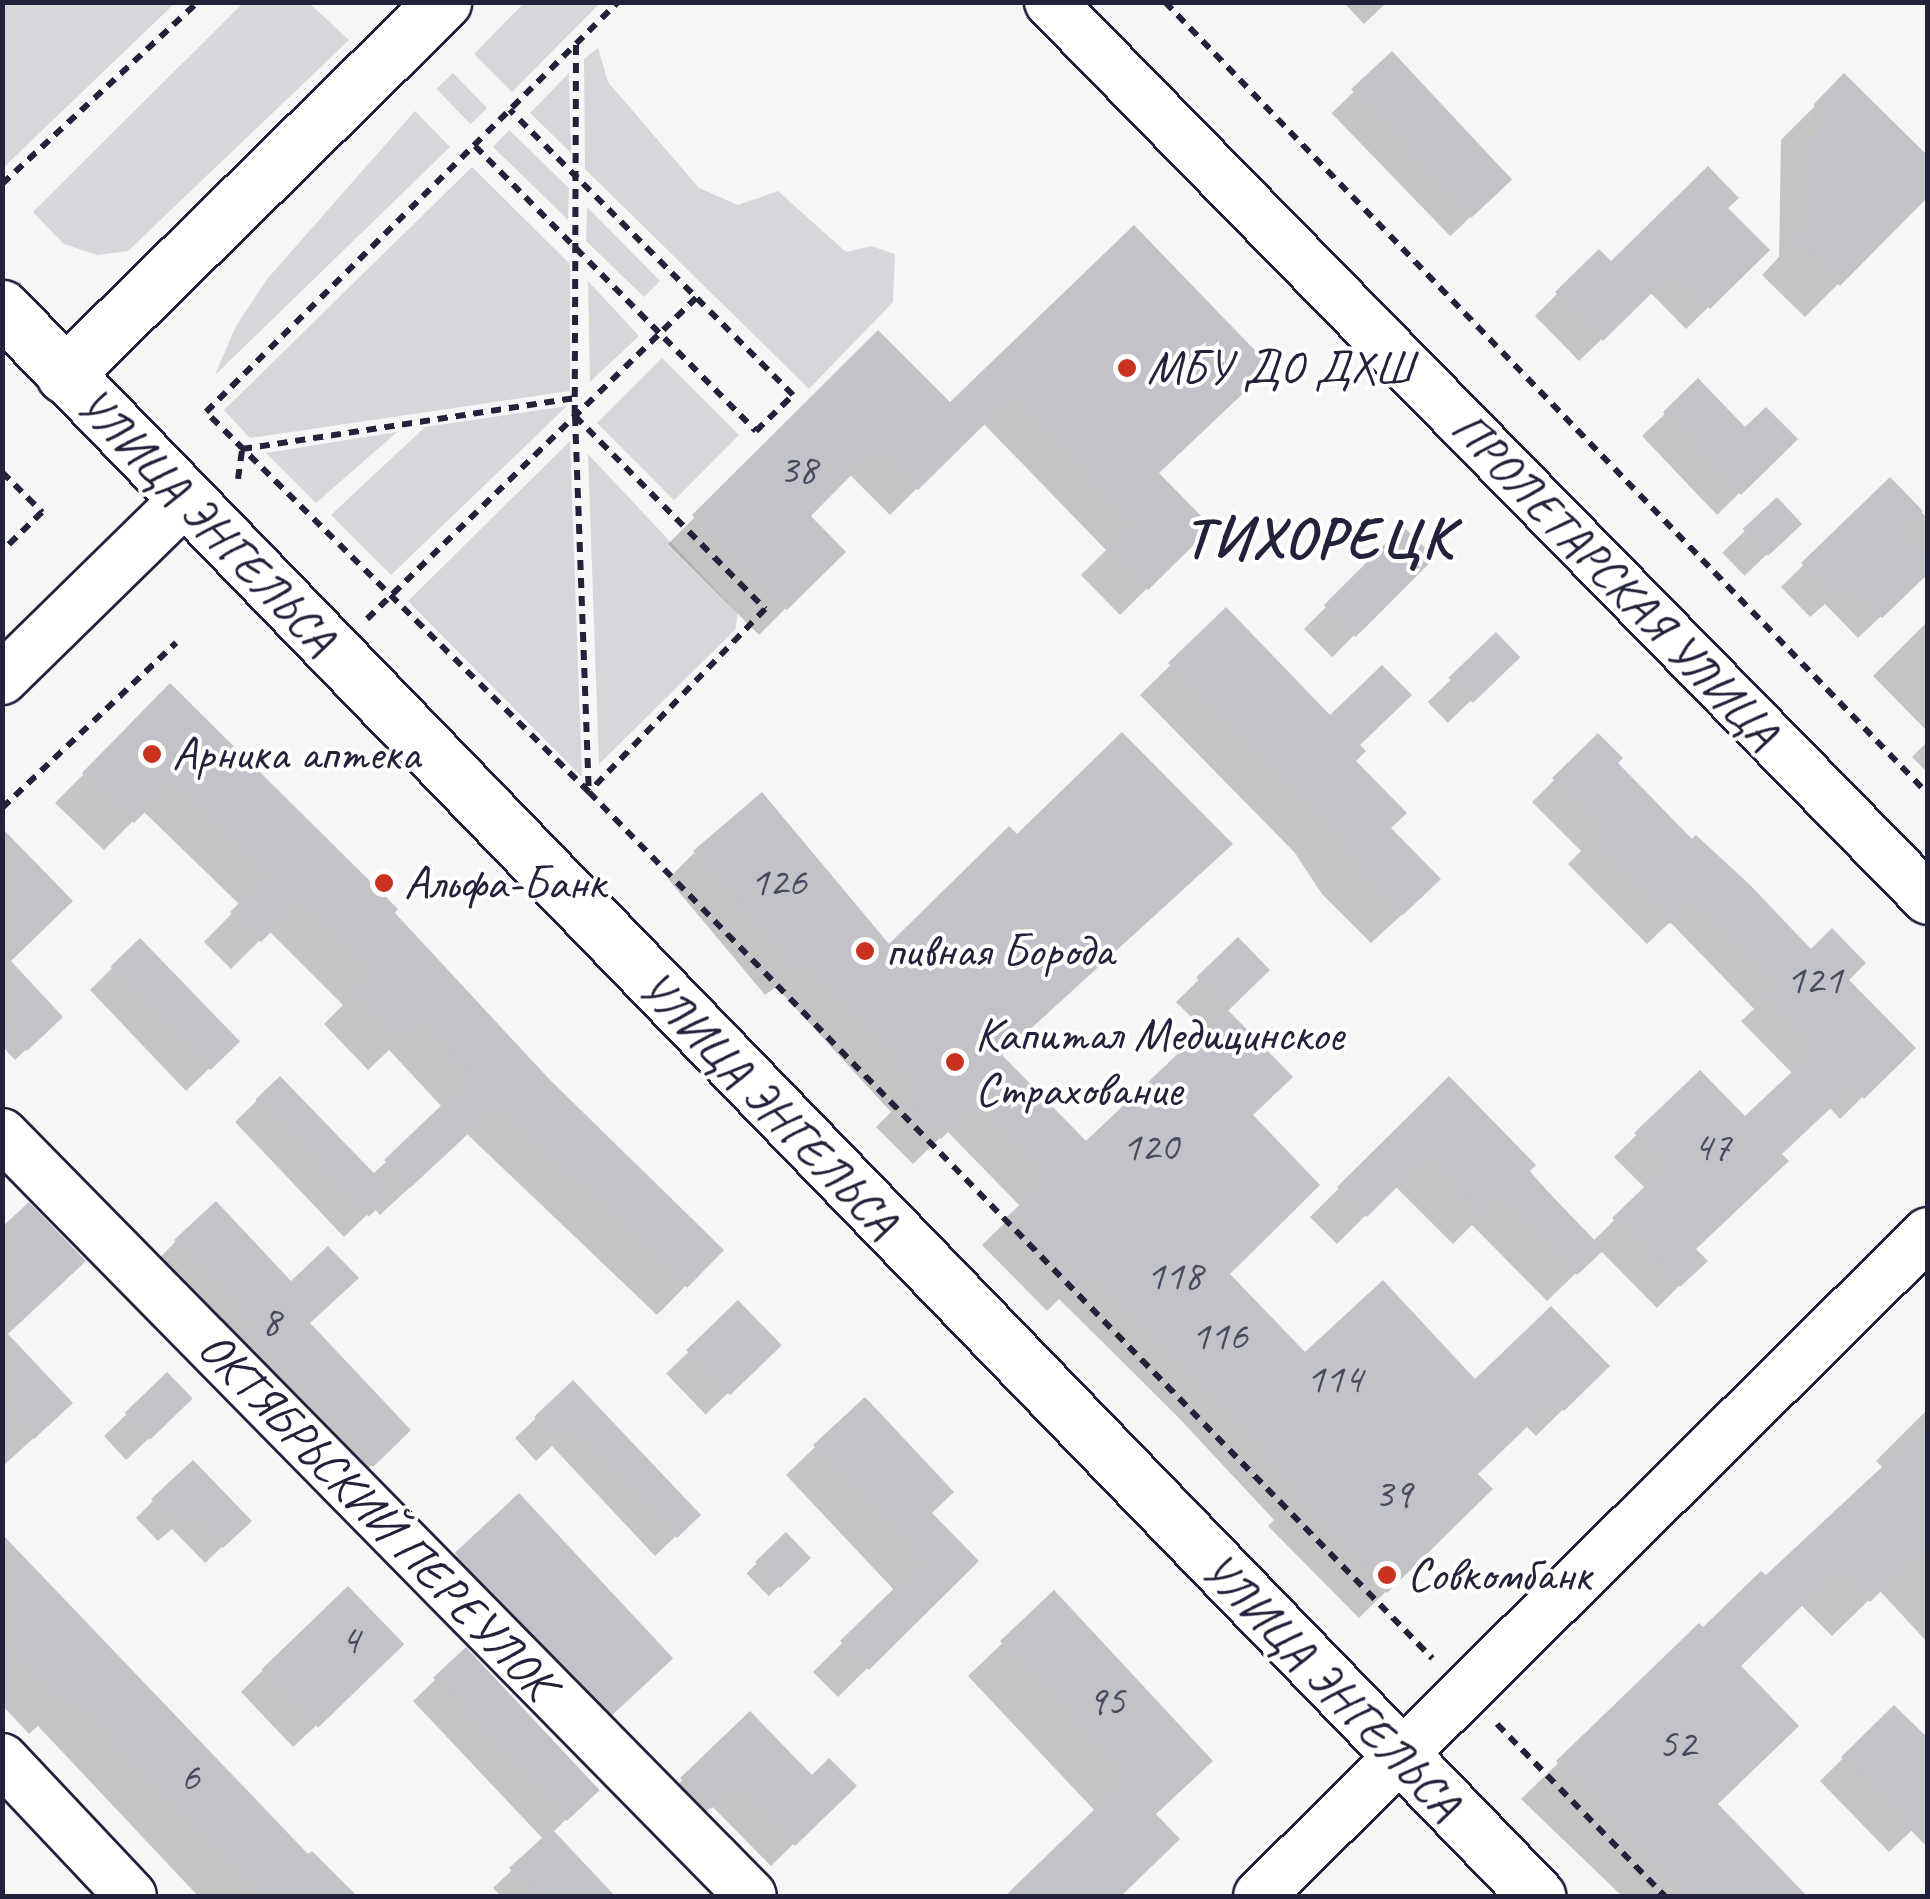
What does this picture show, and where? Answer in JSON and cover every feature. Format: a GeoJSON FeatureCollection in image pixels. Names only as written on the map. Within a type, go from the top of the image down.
{"type":"FeatureCollection","features":[{"type":"Feature","properties":{"kind":"main road"},"geometry":{"type":"LineString","coordinates":[[64,375],[443,2]]}},
{"type":"Feature","properties":{"kind":"main road","name":"УЛИЦА ЭНГЕЛЬСА"},"geometry":{"type":"LineString","coordinates":[[2,308],[1402,1761],[1537,1896]]}},
{"type":"Feature","properties":{"kind":"street","name":"ПРОЛЕТАРСКАЯ УЛИЦА"},"geometry":{"type":"LineString","coordinates":[[1050,2],[1928,900]]}},
{"type":"Feature","properties":{"kind":"street"},"geometry":{"type":"LineString","coordinates":[[2,679],[186,499]]}},
{"type":"Feature","properties":{"kind":"street","name":"ОКТЯБРЬСКИЙ ПЕРЕУЛОК"},"geometry":{"type":"LineString","coordinates":[[2,1134],[751,1896]]}},
{"type":"Feature","properties":{"kind":"street"},"geometry":{"type":"LineString","coordinates":[[1259,1896],[1402,1761],[1928,1233]]}},
{"type":"Feature","properties":{"kind":"street"},"geometry":{"type":"LineString","coordinates":[[2,1759],[130,1896]]}},
{"type":"Feature","properties":{"kind":"path"},"geometry":{"type":"LineString","coordinates":[[2,184],[198,2]]}},
{"type":"Feature","properties":{"kind":"path"},"geometry":{"type":"LineString","coordinates":[[618,2],[206,412],[589,792],[1665,1896]]}},
{"type":"Feature","properties":{"kind":"path"},"geometry":{"type":"LineString","coordinates":[[1166,2],[1928,794]]}},
{"type":"Feature","properties":{"kind":"path"},"geometry":{"type":"LineString","coordinates":[[576,44],[576,416],[589,792]]}},
{"type":"Feature","properties":{"kind":"path"},"geometry":{"type":"LineString","coordinates":[[474,146],[756,431],[793,396],[510,110]]}},
{"type":"Feature","properties":{"kind":"path"},"geometry":{"type":"LineString","coordinates":[[349,611],[363,624],[696,298]]}},
{"type":"Feature","properties":{"kind":"path"},"geometry":{"type":"LineString","coordinates":[[242,449],[576,398]]}},
{"type":"Feature","properties":{"kind":"path"},"geometry":{"type":"LineString","coordinates":[[576,416],[765,609],[589,792]]}},
{"type":"Feature","properties":{"kind":"path"},"geometry":{"type":"LineString","coordinates":[[2,472],[42,512],[2,550]]}},
{"type":"Feature","properties":{"kind":"path"},"geometry":{"type":"LineString","coordinates":[[2,808],[176,643]]}},
{"type":"Feature","properties":{"kind":"shaded area"},"geometry":{"type":"Polygon","coordinates":[[[3,2],[175,2],[175,3],[3,168],[3,2]]]}},
{"type":"Feature","properties":{"kind":"shaded area"},"geometry":{"type":"Polygon","coordinates":[[[525,2],[600,3],[512,92],[474,54],[525,2]]]}},
{"type":"Feature","properties":{"kind":"shaded area"},"geometry":{"type":"Polygon","coordinates":[[[243,3],[309,3],[349,40],[128,251],[97,255],[64,244],[33,212],[243,3]]]}},
{"type":"Feature","properties":{"kind":"shaded area"},"geometry":{"type":"Polygon","coordinates":[[[598,48],[608,82],[699,188],[738,205],[778,191],[846,252],[871,246],[895,254],[893,302],[809,389],[585,169],[584,59],[598,48]]]}},
{"type":"Feature","properties":{"kind":"shaded area"},"geometry":{"type":"Polygon","coordinates":[[[453,73],[487,108],[470,124],[436,89],[453,73]]]}},
{"type":"Feature","properties":{"kind":"shaded area"},"geometry":{"type":"Polygon","coordinates":[[[569,73],[571,153],[530,113],[569,73]]]}},
{"type":"Feature","properties":{"kind":"shaded area"},"geometry":{"type":"Polygon","coordinates":[[[415,111],[450,147],[215,375],[236,326],[268,278],[415,111]]]}},
{"type":"Feature","properties":{"kind":"shaded area"},"geometry":{"type":"Polygon","coordinates":[[[509,130],[569,188],[568,220],[493,147],[509,130]]]}},
{"type":"Feature","properties":{"kind":"shaded area"},"geometry":{"type":"Polygon","coordinates":[[[472,167],[570,264],[570,391],[250,438],[224,410],[472,167]]]}},
{"type":"Feature","properties":{"kind":"shaded area"},"geometry":{"type":"Polygon","coordinates":[[[587,207],[660,281],[644,297],[586,241],[587,207]]]}},
{"type":"Feature","properties":{"kind":"shaded area"},"geometry":{"type":"Polygon","coordinates":[[[588,281],[639,336],[590,382],[588,281]]]}},
{"type":"Feature","properties":{"kind":"shaded area"},"geometry":{"type":"Polygon","coordinates":[[[662,358],[739,435],[674,500],[597,423],[662,358]]]}},
{"type":"Feature","properties":{"kind":"shaded area"},"geometry":{"type":"Polygon","coordinates":[[[567,406],[391,575],[331,515],[425,427],[567,406]]]}},
{"type":"Feature","properties":{"kind":"shaded area"},"geometry":{"type":"Polygon","coordinates":[[[397,432],[316,503],[266,453],[397,432]]]}},
{"type":"Feature","properties":{"kind":"shaded area"},"geometry":{"type":"Polygon","coordinates":[[[570,441],[582,777],[408,601],[570,441]]]}},
{"type":"Feature","properties":{"kind":"shaded area"},"geometry":{"type":"Polygon","coordinates":[[[588,454],[738,614],[735,630],[599,764],[588,454]]]}},
{"type":"Feature","properties":{"kind":"building"},"geometry":{"type":"Polygon","coordinates":[[[1392,51],[1512,180],[1471,218],[1351,89],[1392,51]]]}},
{"type":"Feature","properties":{"kind":"building"},"geometry":{"type":"Polygon","coordinates":[[[1844,73],[1928,156],[1928,197],[1840,286],[1793,240],[1812,222],[1814,104],[1844,73]]]}},
{"type":"Feature","properties":{"kind":"building"},"geometry":{"type":"Polygon","coordinates":[[[1708,166],[1739,198],[1728,208],[1770,250],[1710,309],[1673,272],[1603,341],[1555,292],[1599,249],[1611,261],[1708,166]]]}},
{"type":"Feature","properties":{"kind":"building"},"geometry":{"type":"Polygon","coordinates":[[[1134,225],[1271,367],[1159,473],[1212,527],[1148,590],[1106,547],[1131,523],[1011,398],[918,490],[877,449],[811,516],[846,552],[787,610],[692,515],[878,330],[950,402],[1134,225]]]}},
{"type":"Feature","properties":{"kind":"building"},"geometry":{"type":"Polygon","coordinates":[[[1698,378],[1745,427],[1766,407],[1798,439],[1741,495],[1663,412],[1698,378]]]}},
{"type":"Feature","properties":{"kind":"building"},"geometry":{"type":"Polygon","coordinates":[[[1890,477],[1923,511],[1901,532],[1928,559],[1928,574],[1882,618],[1848,583],[1834,597],[1801,563],[1890,477]]]}},
{"type":"Feature","properties":{"kind":"building"},"geometry":{"type":"Polygon","coordinates":[[[1777,497],[1802,524],[1768,556],[1743,529],[1777,497]]]}},
{"type":"Feature","properties":{"kind":"building"},"geometry":{"type":"Polygon","coordinates":[[[1403,526],[1435,558],[1356,637],[1324,605],[1403,526]]]}},
{"type":"Feature","properties":{"kind":"building"},"geometry":{"type":"Polygon","coordinates":[[[1226,607],[1330,715],[1382,665],[1412,695],[1360,745],[1366,751],[1356,761],[1407,813],[1391,828],[1441,879],[1403,915],[1352,864],[1325,823],[1168,663],[1226,607]]]}},
{"type":"Feature","properties":{"kind":"building"},"geometry":{"type":"Polygon","coordinates":[[[1496,632],[1520,657],[1473,703],[1449,678],[1496,632]]]}},
{"type":"Feature","properties":{"kind":"building"},"geometry":{"type":"Polygon","coordinates":[[[170,683],[398,909],[395,913],[550,1080],[724,1250],[687,1288],[497,1107],[410,1188],[384,1160],[470,1078],[419,1024],[398,1044],[351,994],[370,975],[299,904],[261,942],[230,912],[267,875],[173,784],[134,823],[82,773],[170,683]]]}},
{"type":"Feature","properties":{"kind":"building"},"geometry":{"type":"Polygon","coordinates":[[[1122,732],[1233,844],[1002,1055],[1086,1141],[1226,1008],[1293,1077],[1253,1115],[1320,1185],[1230,1274],[1305,1352],[1383,1280],[1475,1379],[1551,1306],[1610,1366],[1564,1411],[1554,1401],[1478,1474],[1493,1489],[1387,1593],[1293,1498],[1298,1492],[1204,1389],[1087,1275],[1075,1287],[1007,1217],[1046,1179],[975,1106],[941,1139],[900,1099],[916,1084],[803,962],[793,971],[693,851],[762,792],[889,944],[1009,826],[1017,834],[1122,732]]]}},
{"type":"Feature","properties":{"kind":"building"},"geometry":{"type":"Polygon","coordinates":[[[1598,733],[1623,758],[1618,763],[1692,839],[1696,835],[1811,949],[1832,928],[1866,963],[1849,980],[1916,1048],[1864,1099],[1853,1087],[1782,1154],[1789,1161],[1696,1249],[1708,1261],[1680,1287],[1612,1218],[1667,1165],[1634,1133],[1700,1070],[1745,1116],[1814,1051],[1761,997],[1774,985],[1694,902],[1670,924],[1588,840],[1601,827],[1552,778],[1598,733]]]}},
{"type":"Feature","properties":{"kind":"building"},"geometry":{"type":"Polygon","coordinates":[[[2,828],[73,901],[11,961],[63,1017],[27,1051],[2,1025],[2,828]]]}},
{"type":"Feature","properties":{"kind":"building"},"geometry":{"type":"Polygon","coordinates":[[[1238,937],[1270,970],[1228,1010],[1196,977],[1238,937]]]}},
{"type":"Feature","properties":{"kind":"building"},"geometry":{"type":"Polygon","coordinates":[[[140,938],[240,1042],[211,1070],[111,966],[140,938]]]}},
{"type":"Feature","properties":{"kind":"building"},"geometry":{"type":"Polygon","coordinates":[[[280,1076],[393,1193],[369,1217],[256,1100],[280,1076]]]}},
{"type":"Feature","properties":{"kind":"building"},"geometry":{"type":"Polygon","coordinates":[[[1449,1076],[1536,1165],[1529,1172],[1604,1250],[1577,1275],[1502,1198],[1483,1218],[1425,1159],[1367,1217],[1337,1187],[1449,1076]]]}},
{"type":"Feature","properties":{"kind":"building"},"geometry":{"type":"Polygon","coordinates":[[[216,1201],[291,1281],[328,1246],[359,1278],[310,1323],[411,1430],[373,1467],[239,1332],[250,1321],[174,1240],[216,1201]]]}},
{"type":"Feature","properties":{"kind":"building"},"geometry":{"type":"Polygon","coordinates":[[[29,1202],[86,1261],[8,1334],[73,1403],[34,1439],[2,1406],[2,1227],[29,1202]]]}},
{"type":"Feature","properties":{"kind":"building"},"geometry":{"type":"Polygon","coordinates":[[[738,1300],[782,1345],[730,1395],[686,1350],[738,1300]]]}},
{"type":"Feature","properties":{"kind":"building"},"geometry":{"type":"Polygon","coordinates":[[[167,1372],[193,1399],[150,1440],[125,1413],[167,1372]]]}},
{"type":"Feature","properties":{"kind":"building"},"geometry":{"type":"Polygon","coordinates":[[[573,1380],[701,1515],[677,1538],[573,1428],[558,1443],[534,1417],[573,1380]]]}},
{"type":"Feature","properties":{"kind":"building"},"geometry":{"type":"Polygon","coordinates":[[[865,1397],[954,1492],[932,1513],[979,1561],[869,1670],[840,1641],[922,1561],[813,1445],[865,1397]]]}},
{"type":"Feature","properties":{"kind":"building"},"geometry":{"type":"Polygon","coordinates":[[[1928,1424],[1928,1545],[1870,1602],[1838,1570],[1741,1666],[1799,1726],[1718,1804],[1807,1896],[1687,1896],[1556,1761],[1699,1623],[1703,1627],[1761,1571],[1766,1575],[1928,1424]]]}},
{"type":"Feature","properties":{"kind":"building"},"geometry":{"type":"Polygon","coordinates":[[[193,1460],[252,1521],[223,1548],[190,1514],[177,1526],[151,1499],[193,1460]]]}},
{"type":"Feature","properties":{"kind":"building"},"geometry":{"type":"Polygon","coordinates":[[[519,1493],[673,1658],[609,1718],[455,1553],[519,1493]]]}},
{"type":"Feature","properties":{"kind":"building"},"geometry":{"type":"Polygon","coordinates":[[[786,1532],[811,1558],[780,1588],[755,1562],[786,1532]]]}},
{"type":"Feature","properties":{"kind":"building"},"geometry":{"type":"Polygon","coordinates":[[[2,1534],[308,1854],[312,1851],[357,1896],[257,1896],[70,1698],[61,1706],[2,1643],[2,1534]]]}},
{"type":"Feature","properties":{"kind":"building"},"geometry":{"type":"Polygon","coordinates":[[[348,1586],[404,1644],[318,1728],[262,1669],[348,1586]]]}},
{"type":"Feature","properties":{"kind":"building"},"geometry":{"type":"Polygon","coordinates":[[[1054,1590],[1213,1761],[1156,1814],[1180,1839],[1121,1896],[1005,1896],[1127,1778],[1000,1641],[1054,1590]]]}},
{"type":"Feature","properties":{"kind":"building"},"geometry":{"type":"Polygon","coordinates":[[[466,1647],[600,1790],[567,1821],[433,1678],[466,1647]]]}},
{"type":"Feature","properties":{"kind":"building"},"geometry":{"type":"Polygon","coordinates":[[[1894,1705],[1928,1738],[1928,1848],[1841,1757],[1894,1705]]]}},
{"type":"Feature","properties":{"kind":"building"},"geometry":{"type":"Polygon","coordinates":[[[750,1711],[812,1775],[829,1758],[857,1786],[795,1846],[736,1786],[711,1809],[680,1778],[750,1711]]]}},
{"type":"Feature","properties":{"kind":"building"},"geometry":{"type":"Polygon","coordinates":[[[552,1829],[615,1896],[536,1896],[509,1868],[552,1829]]]}},
{"type":"Feature","properties":{"kind":"place","name":"МБУ ДО ДХШ"},"geometry":{"type":"Point","coordinates":[1127,368]}},
{"type":"Feature","properties":{"kind":"place","name":"Арника аптека"},"geometry":{"type":"Point","coordinates":[152,754]}},
{"type":"Feature","properties":{"kind":"place","name":"Альфа-Банк"},"geometry":{"type":"Point","coordinates":[384,883]}},
{"type":"Feature","properties":{"kind":"place","name":"пивная Борода"},"geometry":{"type":"Point","coordinates":[865,951]}},
{"type":"Feature","properties":{"kind":"place","name":"Капитал Медицинское Страхование"},"geometry":{"type":"Point","coordinates":[955,1062]}},
{"type":"Feature","properties":{"kind":"place","name":"Совкомбанк"},"geometry":{"type":"Point","coordinates":[1387,1575]}},
{"type":"Feature","properties":{"kind":"district","name":"ТИХОРЕЦК"},"geometry":{"type":"Point","coordinates":[1319,538]}}]}
